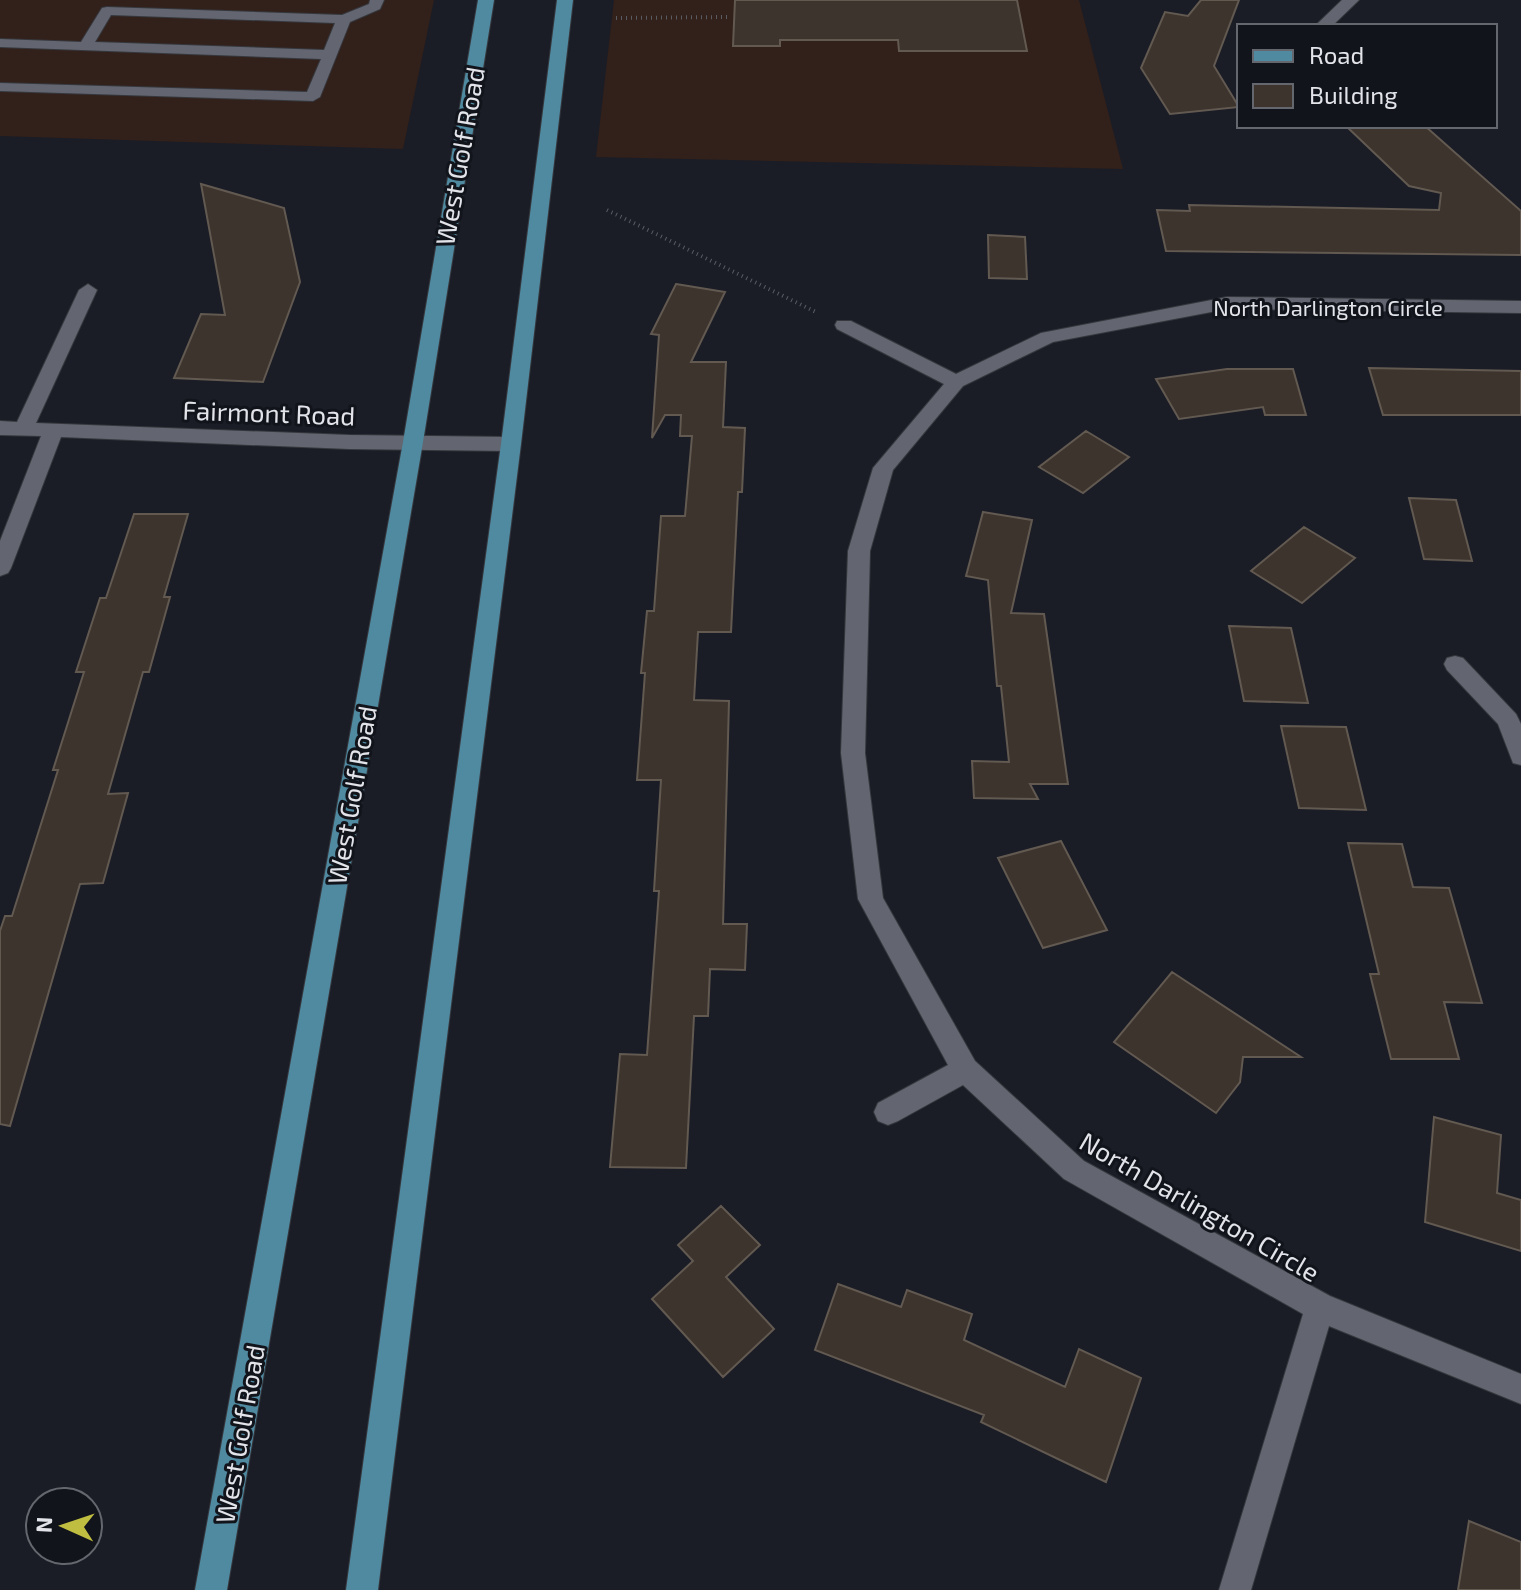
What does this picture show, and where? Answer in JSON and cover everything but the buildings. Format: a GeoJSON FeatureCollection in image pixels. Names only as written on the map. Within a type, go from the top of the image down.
{"type":"FeatureCollection","features":[{"type":"Feature","properties":{"kind":"main road","name":"West Golf Road"},"geometry":{"type":"LineString","coordinates":[[211,1590],[413,442],[486,0]]}},
{"type":"Feature","properties":{"kind":"main road"},"geometry":{"type":"LineString","coordinates":[[362,1590],[511,444],[565,0]]}},
{"type":"Feature","properties":{"kind":"street"},"geometry":{"type":"LineString","coordinates":[[1325,24],[1351,0]]}},
{"type":"Feature","properties":{"kind":"street"},"geometry":{"type":"LineString","coordinates":[[24,428],[88,290]]}},
{"type":"Feature","properties":{"kind":"street","name":"North Darlington Circle"},"geometry":{"type":"LineString","coordinates":[[1521,307],[1227,303],[1048,337],[956,382],[883,468],[859,551],[853,753],[871,899],[965,1070],[1074,1170],[1320,1307],[1521,1389]]}},
{"type":"Feature","properties":{"kind":"street"},"geometry":{"type":"LineString","coordinates":[[844,325],[956,382]]}},
{"type":"Feature","properties":{"kind":"street","name":"Fairmont Road"},"geometry":{"type":"LineString","coordinates":[[0,428],[511,444]]}},
{"type":"Feature","properties":{"kind":"street"},"geometry":{"type":"LineString","coordinates":[[0,568],[54,429]]}},
{"type":"Feature","properties":{"kind":"street"},"geometry":{"type":"LineString","coordinates":[[1455,664],[1508,720],[1521,756]]}},
{"type":"Feature","properties":{"kind":"street"},"geometry":{"type":"LineString","coordinates":[[888,1112],[965,1070]]}},
{"type":"Feature","properties":{"kind":"street"},"geometry":{"type":"LineString","coordinates":[[1235,1590],[1320,1307]]}},
{"type":"Feature","properties":{"kind":"lane"},"geometry":{"type":"LineString","coordinates":[[85,46],[107,11],[344,19],[375,6],[377,0]]}},
{"type":"Feature","properties":{"kind":"lane"},"geometry":{"type":"LineString","coordinates":[[0,87],[313,97],[344,19]]}},
{"type":"Feature","properties":{"kind":"lane"},"geometry":{"type":"LineString","coordinates":[[0,43],[331,55]]}},
{"type":"Feature","properties":{"kind":"path"},"geometry":{"type":"LineString","coordinates":[[616,18],[727,17]]}},
{"type":"Feature","properties":{"kind":"path"},"geometry":{"type":"LineString","coordinates":[[607,210],[844,325]]}},
{"type":"Feature","properties":{"kind":"shaded area"},"geometry":{"type":"Polygon","coordinates":[[[0,0],[434,0],[403,149],[0,136],[0,0]]]}},
{"type":"Feature","properties":{"kind":"shaded area"},"geometry":{"type":"Polygon","coordinates":[[[614,0],[1079,0],[1123,169],[596,157],[614,0]]]}}]}
